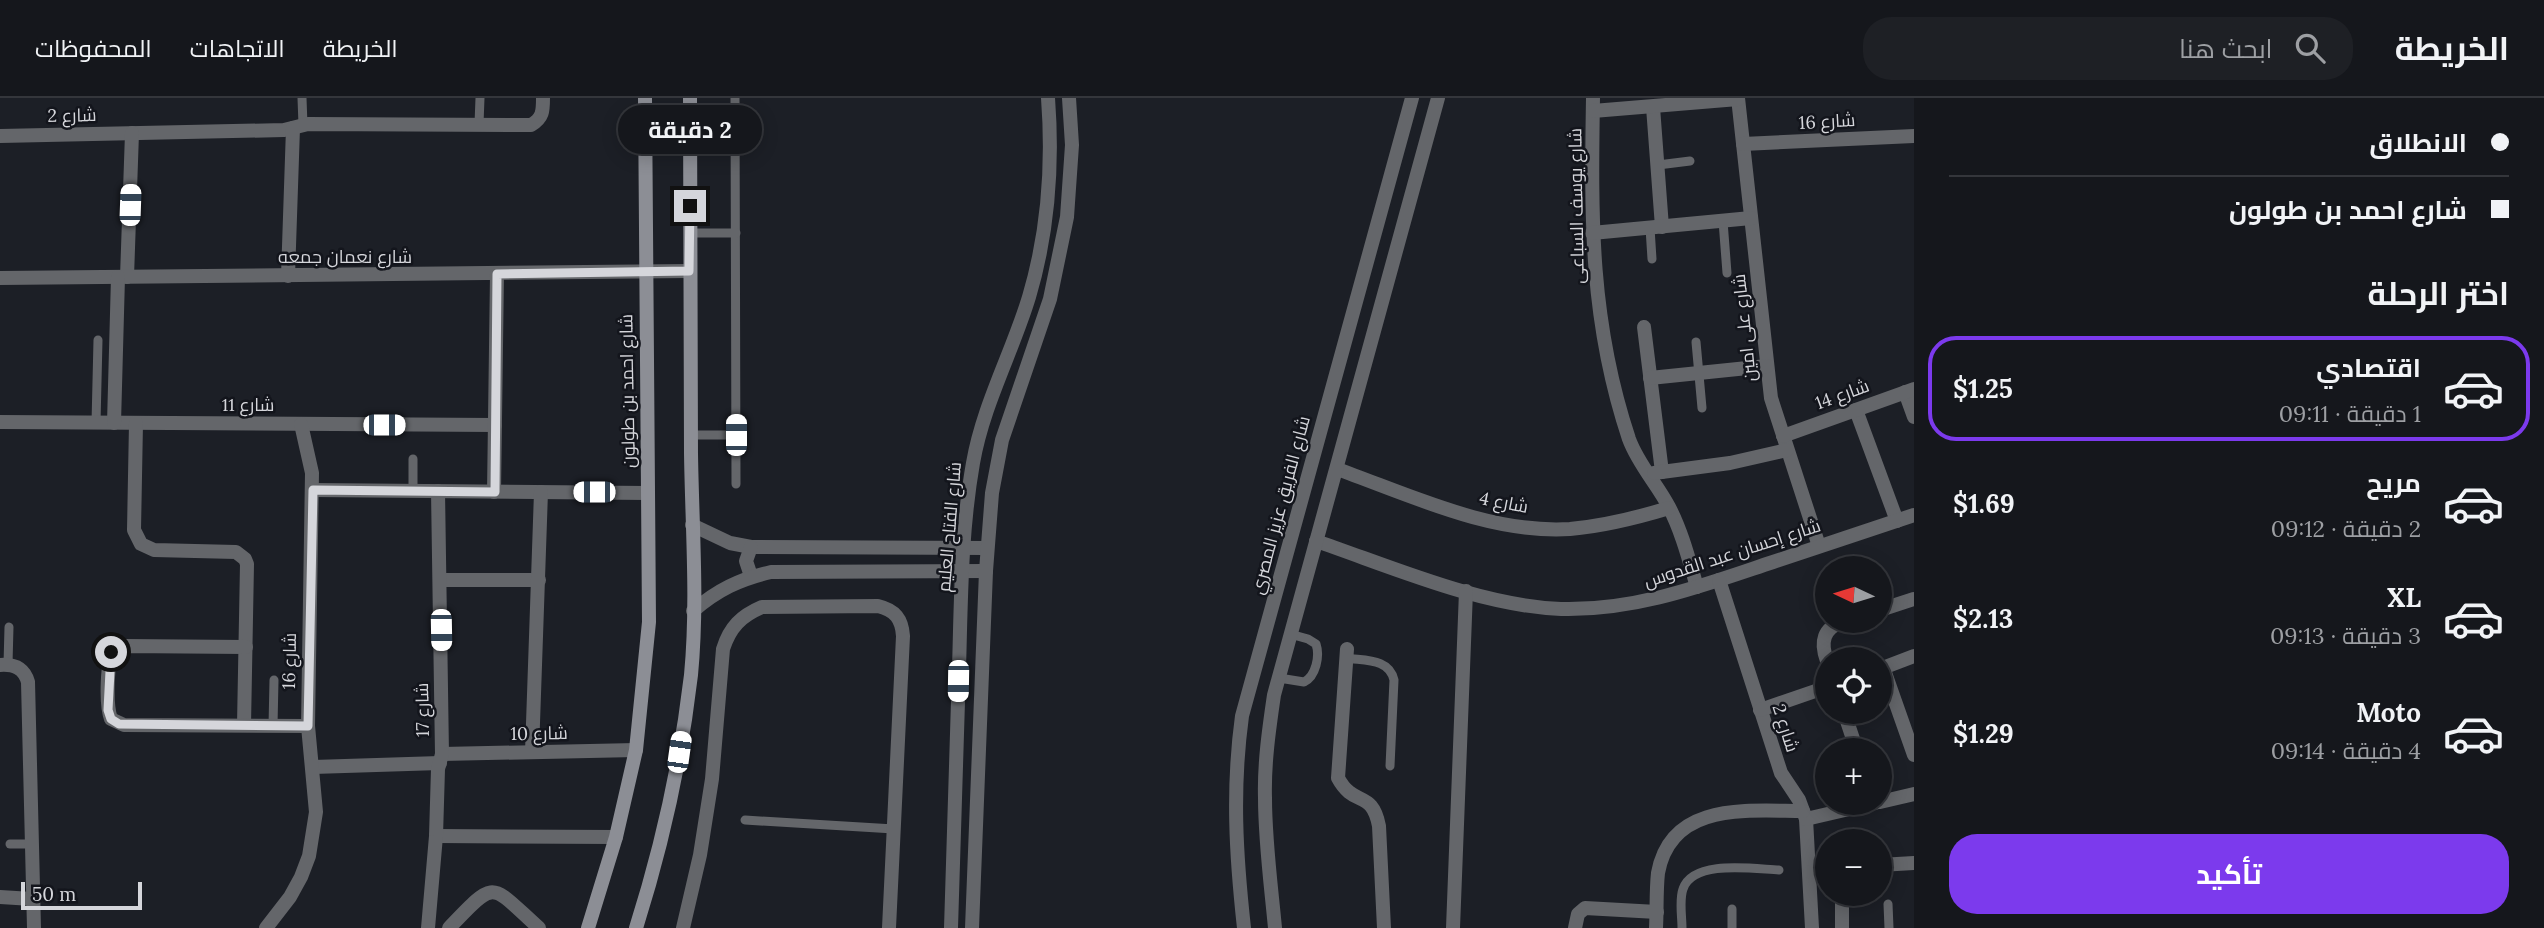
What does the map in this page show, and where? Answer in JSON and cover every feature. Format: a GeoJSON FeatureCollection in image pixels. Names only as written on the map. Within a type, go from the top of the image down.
{"type":"FeatureCollection","features":[{"type":"Feature","properties":{"kind":"street","name":"شارع 2"},"geometry":{"type":"LineString","coordinates":[[0,136],[298,127],[531,125],[539,120],[543,112],[543,98]]}},
{"type":"Feature","properties":{"kind":"street","name":"شارع احمد بن طولون"},"geometry":{"type":"LineString","coordinates":[[588,928],[616,837],[635,750],[649,622],[645,98]]}},
{"type":"Feature","properties":{"kind":"street"},"geometry":{"type":"LineString","coordinates":[[636,928],[656,862],[675,778],[691,674],[693,611],[690,98]]}},
{"type":"Feature","properties":{"kind":"street","name":"شارع الفتاح العليم"},"geometry":{"type":"LineString","coordinates":[[951,928],[962,571],[967,503],[985,415],[1029,296],[1046,217],[1052,144],[1048,98]]}},
{"type":"Feature","properties":{"kind":"street"},"geometry":{"type":"LineString","coordinates":[[972,928],[987,548],[992,494],[1002,440],[1050,299],[1067,217],[1072,145],[1069,98]]}},
{"type":"Feature","properties":{"kind":"street","name":"شارع الفريق عزيز المصري"},"geometry":{"type":"LineString","coordinates":[[1244,928],[1234,805],[1242,716],[1412,98]]}},
{"type":"Feature","properties":{"kind":"street"},"geometry":{"type":"LineString","coordinates":[[1275,928],[1265,797],[1267,743],[1274,695],[1437,98]]}},
{"type":"Feature","properties":{"kind":"street"},"geometry":{"type":"LineString","coordinates":[[1593,104],[1653,107],[1738,98]]}},
{"type":"Feature","properties":{"kind":"street","name":"شارع على امين"},"geometry":{"type":"LineString","coordinates":[[1738,98],[1771,398],[1819,546]]}},
{"type":"Feature","properties":{"kind":"street","name":"شارع يوسف السباعى"},"geometry":{"type":"LineString","coordinates":[[1593,104],[1592,233],[1602,329],[1611,376],[1630,442],[1639,462],[1655,473],[1680,531],[1697,587]]}},
{"type":"Feature","properties":{"kind":"street"},"geometry":{"type":"LineString","coordinates":[[1653,107],[1658,165],[1656,227]]}},
{"type":"Feature","properties":{"kind":"street"},"geometry":{"type":"LineString","coordinates":[[288,276],[298,127]]}},
{"type":"Feature","properties":{"kind":"street"},"geometry":{"type":"LineString","coordinates":[[114,423],[132,133]]}},
{"type":"Feature","properties":{"kind":"street","name":"شارع 16"},"geometry":{"type":"LineString","coordinates":[[1742,144],[1914,136]]}},
{"type":"Feature","properties":{"kind":"street"},"geometry":{"type":"LineString","coordinates":[[1052,144],[1072,145]]}},
{"type":"Feature","properties":{"kind":"street"},"geometry":{"type":"LineString","coordinates":[[1592,233],[1751,218]]}},
{"type":"Feature","properties":{"kind":"street"},"geometry":{"type":"LineString","coordinates":[[1374,236],[1385,243],[1399,243]]}},
{"type":"Feature","properties":{"kind":"street","name":"شارع نعمان جمعه"},"geometry":{"type":"LineString","coordinates":[[0,278],[689,271]]}},
{"type":"Feature","properties":{"kind":"street"},"geometry":{"type":"LineString","coordinates":[[495,492],[497,274]]}},
{"type":"Feature","properties":{"kind":"street"},"geometry":{"type":"LineString","coordinates":[[1361,284],[1374,283],[1386,290]]}},
{"type":"Feature","properties":{"kind":"street"},"geometry":{"type":"LineString","coordinates":[[1644,327],[1650,377],[1655,473]]}},
{"type":"Feature","properties":{"kind":"street"},"geometry":{"type":"LineString","coordinates":[[1650,377],[1767,366]]}},
{"type":"Feature","properties":{"kind":"street"},"geometry":{"type":"LineString","coordinates":[[1909,391],[1914,417]]}},
{"type":"Feature","properties":{"kind":"street","name":"شارع 14"},"geometry":{"type":"LineString","coordinates":[[1655,473],[1730,463],[1785,443],[1856,410],[1909,391]]}},
{"type":"Feature","properties":{"kind":"street"},"geometry":{"type":"LineString","coordinates":[[1856,410],[1897,521]]}},
{"type":"Feature","properties":{"kind":"street","name":"شارع 11"},"geometry":{"type":"LineString","coordinates":[[0,422],[495,425]]}},
{"type":"Feature","properties":{"kind":"street"},"geometry":{"type":"LineString","coordinates":[[136,423],[136,538],[146,548],[153,550],[230,551],[241,555],[247,564],[244,725]]}},
{"type":"Feature","properties":{"kind":"street","name":"شارع 16"},"geometry":{"type":"LineString","coordinates":[[267,928],[290,897],[309,856],[316,812],[308,726],[313,490],[310,456],[301,424]]}},
{"type":"Feature","properties":{"kind":"street","name":"شارع 4"},"geometry":{"type":"LineString","coordinates":[[1337,469],[1465,514],[1516,526],[1567,529],[1619,523],[1669,508]]}},
{"type":"Feature","properties":{"kind":"street"},"geometry":{"type":"LineString","coordinates":[[313,490],[647,493]]}},
{"type":"Feature","properties":{"kind":"street","name":"شارع 17"},"geometry":{"type":"LineString","coordinates":[[428,928],[441,758],[438,491]]}},
{"type":"Feature","properties":{"kind":"street"},"geometry":{"type":"LineString","coordinates":[[533,752],[541,492]]}},
{"type":"Feature","properties":{"kind":"street","name":"شارع إحسان عبد القدوس"},"geometry":{"type":"LineString","coordinates":[[1316,541],[1466,592],[1515,603],[1607,608],[1653,601],[1914,515]]}},
{"type":"Feature","properties":{"kind":"street"},"geometry":{"type":"LineString","coordinates":[[692,525],[720,539],[751,547],[987,548]]}},
{"type":"Feature","properties":{"kind":"street"},"geometry":{"type":"LineString","coordinates":[[751,547],[746,561],[751,576]]}},
{"type":"Feature","properties":{"kind":"street"},"geometry":{"type":"LineString","coordinates":[[899,548],[911,561],[908,571]]}},
{"type":"Feature","properties":{"kind":"street"},"geometry":{"type":"LineString","coordinates":[[693,611],[720,590],[751,576],[771,572],[986,571]]}},
{"type":"Feature","properties":{"kind":"street"},"geometry":{"type":"LineString","coordinates":[[440,580],[539,580]]}},
{"type":"Feature","properties":{"kind":"street","name":"شارع 2"},"geometry":{"type":"LineString","coordinates":[[1719,580],[1781,773],[1799,800],[1804,815],[1812,928]]}},
{"type":"Feature","properties":{"kind":"street"},"geometry":{"type":"LineString","coordinates":[[1453,928],[1466,592]]}},
{"type":"Feature","properties":{"kind":"street"},"geometry":{"type":"LineString","coordinates":[[1892,606],[1914,599]]}},
{"type":"Feature","properties":{"kind":"street"},"geometry":{"type":"LineString","coordinates":[[683,928],[712,779],[723,649],[727,634],[736,622],[762,607],[878,606],[897,615],[902,625],[889,928]]}},
{"type":"Feature","properties":{"kind":"street"},"geometry":{"type":"LineString","coordinates":[[246,648],[119,646],[111,652],[109,662],[109,714],[119,724],[308,726]]}},
{"type":"Feature","properties":{"kind":"street"},"geometry":{"type":"LineString","coordinates":[[1346,654],[1338,778],[1344,790],[1368,802],[1376,810],[1384,928]]}},
{"type":"Feature","properties":{"kind":"street"},"geometry":{"type":"LineString","coordinates":[[1892,664],[1914,656]]}},
{"type":"Feature","properties":{"kind":"street"},"geometry":{"type":"LineString","coordinates":[[4,664],[22,670],[28,682],[34,928]]}},
{"type":"Feature","properties":{"kind":"street"},"geometry":{"type":"LineString","coordinates":[[1892,690],[1909,724],[1914,755]]}},
{"type":"Feature","properties":{"kind":"street"},"geometry":{"type":"LineString","coordinates":[[1760,710],[1815,691]]}},
{"type":"Feature","properties":{"kind":"street","name":"شارع 10"},"geometry":{"type":"LineString","coordinates":[[313,767],[533,752],[635,750]]}},
{"type":"Feature","properties":{"kind":"street"},"geometry":{"type":"LineString","coordinates":[[1892,799],[1914,794]]}},
{"type":"Feature","properties":{"kind":"street"},"geometry":{"type":"LineString","coordinates":[[1656,928],[1659,872],[1666,851],[1679,834],[1696,820],[1716,813],[1815,813]]}},
{"type":"Feature","properties":{"kind":"street"},"geometry":{"type":"LineString","coordinates":[[436,836],[616,837]]}},
{"type":"Feature","properties":{"kind":"street"},"geometry":{"type":"LineString","coordinates":[[1892,864],[1914,863]]}},
{"type":"Feature","properties":{"kind":"street"},"geometry":{"type":"LineString","coordinates":[[1810,872],[1815,871]]}},
{"type":"Feature","properties":{"kind":"street"},"geometry":{"type":"LineString","coordinates":[[449,928],[480,896],[493,891],[502,894],[539,928]]}},
{"type":"Feature","properties":{"kind":"street"},"geometry":{"type":"LineString","coordinates":[[0,897],[32,899]]}},
{"type":"Feature","properties":{"kind":"street"},"geometry":{"type":"LineString","coordinates":[[1842,906],[1842,928]]}},
{"type":"Feature","properties":{"kind":"street"},"geometry":{"type":"LineString","coordinates":[[1576,928],[1577,914],[1585,908],[1657,912]]}},
{"type":"Feature","properties":{"kind":"lane"},"geometry":{"type":"LineString","coordinates":[[298,127],[302,98]]}},
{"type":"Feature","properties":{"kind":"lane"},"geometry":{"type":"LineString","coordinates":[[479,124],[480,98]]}},
{"type":"Feature","properties":{"kind":"lane"},"geometry":{"type":"LineString","coordinates":[[735,98],[736,484]]}},
{"type":"Feature","properties":{"kind":"lane"},"geometry":{"type":"LineString","coordinates":[[1658,165],[1690,160]]}},
{"type":"Feature","properties":{"kind":"lane"},"geometry":{"type":"LineString","coordinates":[[1723,221],[1727,273]]}},
{"type":"Feature","properties":{"kind":"lane"},"geometry":{"type":"LineString","coordinates":[[1652,259],[1656,227]]}},
{"type":"Feature","properties":{"kind":"lane"},"geometry":{"type":"LineString","coordinates":[[690,233],[736,233]]}},
{"type":"Feature","properties":{"kind":"lane"},"geometry":{"type":"LineString","coordinates":[[96,422],[98,340]]}},
{"type":"Feature","properties":{"kind":"lane"},"geometry":{"type":"LineString","coordinates":[[1696,342],[1702,408]]}},
{"type":"Feature","properties":{"kind":"lane"},"geometry":{"type":"LineString","coordinates":[[691,435],[736,435]]}},
{"type":"Feature","properties":{"kind":"lane"},"geometry":{"type":"LineString","coordinates":[[413,459],[413,491]]}},
{"type":"Feature","properties":{"kind":"lane"},"geometry":{"type":"LineString","coordinates":[[4,664],[9,626]]}},
{"type":"Feature","properties":{"kind":"lane"},"geometry":{"type":"LineString","coordinates":[[1279,678],[1304,682],[1312,677],[1314,672],[1318,654],[1316,644],[1290,634]]}},
{"type":"Feature","properties":{"kind":"lane"},"geometry":{"type":"LineString","coordinates":[[1346,654],[1385,664],[1392,671],[1394,680],[1390,766]]}},
{"type":"Feature","properties":{"kind":"lane"},"geometry":{"type":"LineString","coordinates":[[273,726],[274,680]]}},
{"type":"Feature","properties":{"kind":"lane"},"geometry":{"type":"LineString","coordinates":[[745,820],[894,829]]}},
{"type":"Feature","properties":{"kind":"lane"},"geometry":{"type":"LineString","coordinates":[[10,844],[32,844]]}},
{"type":"Feature","properties":{"kind":"lane"},"geometry":{"type":"LineString","coordinates":[[1682,928],[1682,890],[1689,878],[1700,871],[1779,870]]}},
{"type":"Feature","properties":{"kind":"lane"},"geometry":{"type":"LineString","coordinates":[[1888,906],[1889,928]]}},
{"type":"Feature","properties":{"kind":"lane"},"geometry":{"type":"LineString","coordinates":[[1732,909],[1732,928]]}},
{"type":"Feature","properties":{"kind":"route"},"geometry":{"type":"LineString","coordinates":[[111,652],[108,710],[111,719],[119,724],[308,726],[313,490],[495,492],[497,274],[689,271],[690,206]]}}]}
